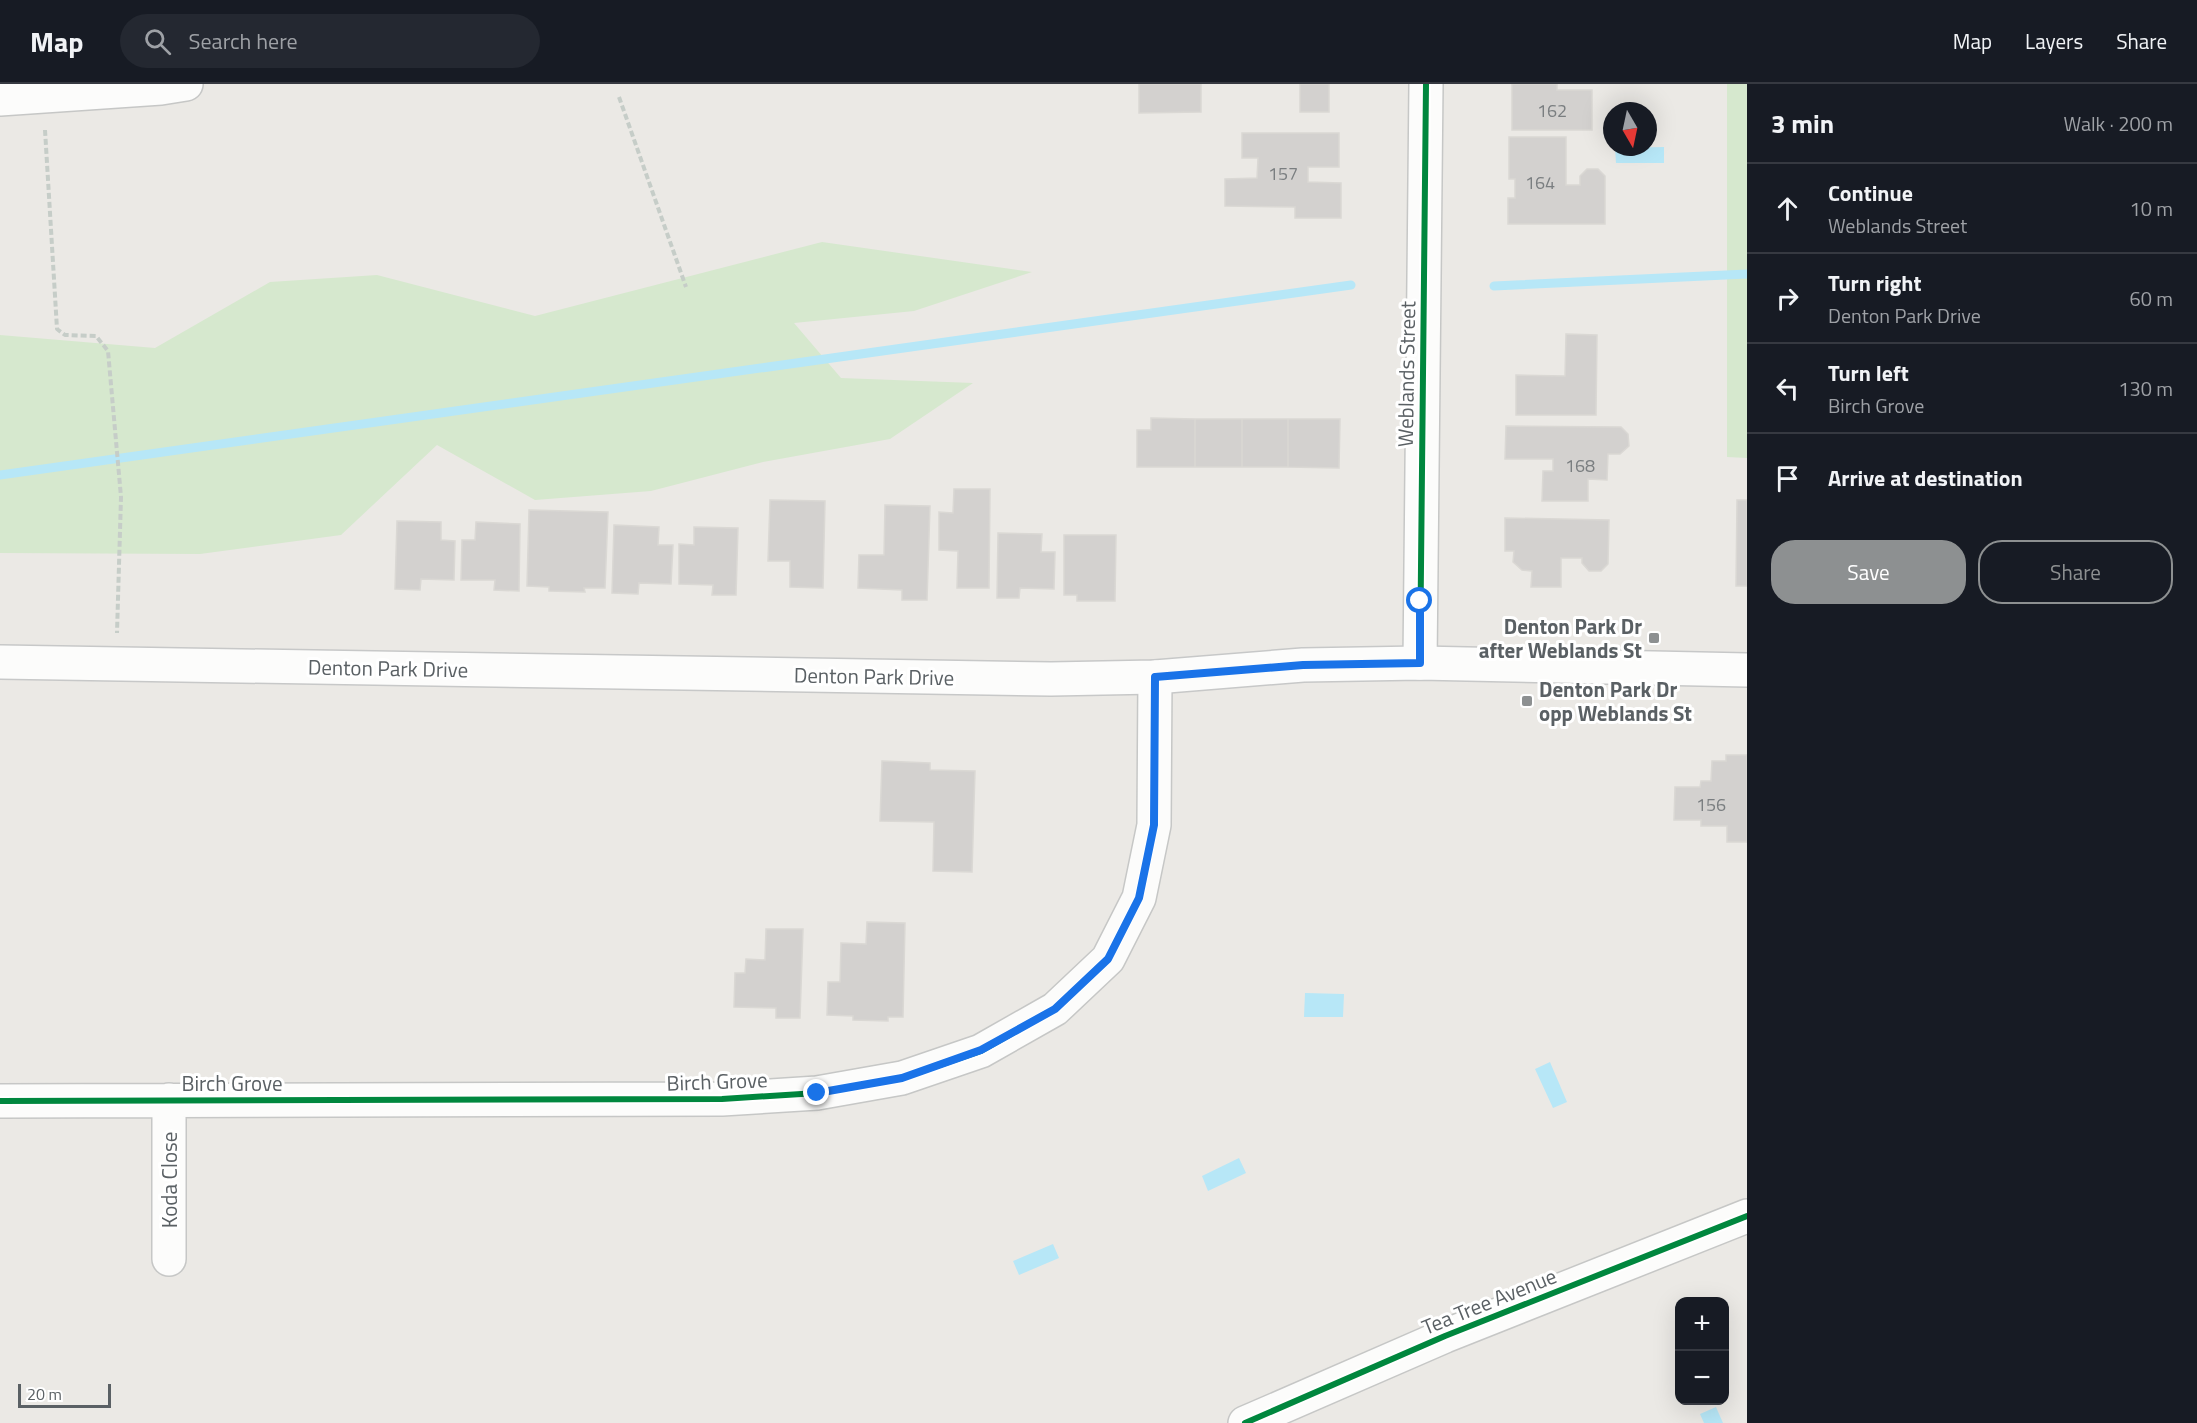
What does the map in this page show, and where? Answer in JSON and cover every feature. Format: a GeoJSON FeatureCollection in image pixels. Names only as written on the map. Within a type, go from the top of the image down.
{"type":"FeatureCollection","features":[{"type":"Feature","properties":{"kind":"street"},"geometry":{"type":"LineString","coordinates":[[0,99],[41,90],[161,88],[186,84]]}},
{"type":"Feature","properties":{"kind":"street","name":"Weblands Street"},"geometry":{"type":"LineString","coordinates":[[1420,663],[1426,84]]}},
{"type":"Feature","properties":{"kind":"street","name":"Denton Park Drive"},"geometry":{"type":"LineString","coordinates":[[0,662],[1051,679],[1155,677],[1303,665],[1420,663],[1747,670]]}},
{"type":"Feature","properties":{"kind":"street","name":"Birch Grove"},"geometry":{"type":"LineString","coordinates":[[0,1101],[722,1099],[805,1094],[902,1078],[981,1050],[1055,1009],[1108,959],[1139,898],[1154,825],[1155,677]]}},
{"type":"Feature","properties":{"kind":"street","name":"Koda Close"},"geometry":{"type":"LineString","coordinates":[[169,1100],[169,1259]]}},
{"type":"Feature","properties":{"kind":"street","name":"Tea Tree Avenue"},"geometry":{"type":"LineString","coordinates":[[1245,1423],[1445,1336],[1747,1216]]}},
{"type":"Feature","properties":{"kind":"path"},"geometry":{"type":"LineString","coordinates":[[619,97],[686,287]]}},
{"type":"Feature","properties":{"kind":"path"},"geometry":{"type":"LineString","coordinates":[[45,130],[57,329],[65,335],[96,336],[108,351],[121,497],[116,664]]}},
{"type":"Feature","properties":{"kind":"green space"},"geometry":{"type":"Polygon","coordinates":[[[1727,84],[1747,84],[1747,458],[1727,457],[1727,84]]]}},
{"type":"Feature","properties":{"kind":"green space"},"geometry":{"type":"Polygon","coordinates":[[[822,242],[1032,272],[914,311],[794,323],[841,378],[973,383],[890,439],[763,462],[651,491],[535,500],[437,445],[341,535],[200,554],[0,553],[0,335],[155,348],[270,282],[377,275],[535,316],[822,242]]]}},
{"type":"Feature","properties":{"kind":"water"},"geometry":{"type":"Polygon","coordinates":[[[1657,147],[1664,147],[1664,163],[1616,163],[1616,156],[1657,156],[1657,147]]]}},
{"type":"Feature","properties":{"kind":"water"},"geometry":{"type":"Polygon","coordinates":[[[1305,993],[1344,994],[1343,1017],[1304,1017],[1305,993]]]}},
{"type":"Feature","properties":{"kind":"water"},"geometry":{"type":"Polygon","coordinates":[[[1550,1062],[1567,1102],[1553,1108],[1535,1069],[1550,1062]]]}},
{"type":"Feature","properties":{"kind":"water"},"geometry":{"type":"Polygon","coordinates":[[[1239,1158],[1246,1173],[1208,1191],[1202,1176],[1239,1158]]]}},
{"type":"Feature","properties":{"kind":"water"},"geometry":{"type":"Polygon","coordinates":[[[1053,1244],[1059,1258],[1019,1275],[1013,1261],[1053,1244]]]}},
{"type":"Feature","properties":{"kind":"water"},"geometry":{"type":"Polygon","coordinates":[[[1716,1407],[1723,1423],[1704,1423],[1700,1414],[1716,1407]]]}},
{"type":"Feature","properties":{"kind":"building"},"geometry":{"type":"Polygon","coordinates":[[[1139,84],[1201,84],[1201,112],[1139,113],[1139,84]]]}},
{"type":"Feature","properties":{"kind":"building"},"geometry":{"type":"Polygon","coordinates":[[[1300,84],[1329,84],[1329,112],[1300,112],[1300,84]]]}},
{"type":"Feature","properties":{"kind":"building"},"geometry":{"type":"Polygon","coordinates":[[[1512,84],[1557,84],[1557,90],[1592,90],[1592,130],[1512,130],[1512,84]]]}},
{"type":"Feature","properties":{"kind":"building"},"geometry":{"type":"Polygon","coordinates":[[[1242,133],[1339,133],[1339,167],[1308,167],[1308,182],[1341,183],[1341,218],[1295,218],[1295,207],[1225,206],[1225,179],[1257,178],[1258,158],[1242,158],[1242,133]]]}},
{"type":"Feature","properties":{"kind":"building"},"geometry":{"type":"Polygon","coordinates":[[[1509,137],[1566,137],[1566,185],[1580,185],[1580,176],[1587,169],[1598,169],[1605,176],[1605,224],[1508,224],[1508,198],[1515,198],[1515,179],[1509,179],[1509,137]]]}},
{"type":"Feature","properties":{"kind":"building"},"geometry":{"type":"Polygon","coordinates":[[[1566,334],[1597,335],[1596,415],[1516,415],[1516,375],[1565,376],[1566,334]]]}},
{"type":"Feature","properties":{"kind":"building"},"geometry":{"type":"Polygon","coordinates":[[[1151,418],[1195,419],[1195,467],[1137,467],[1137,430],[1151,430],[1151,418]]]}},
{"type":"Feature","properties":{"kind":"building"},"geometry":{"type":"Polygon","coordinates":[[[1195,419],[1242,419],[1242,467],[1195,467],[1195,419]]]}},
{"type":"Feature","properties":{"kind":"building"},"geometry":{"type":"Polygon","coordinates":[[[1242,419],[1288,419],[1288,467],[1242,467],[1242,419]]]}},
{"type":"Feature","properties":{"kind":"building"},"geometry":{"type":"Polygon","coordinates":[[[1288,419],[1340,419],[1339,468],[1288,467],[1288,419]]]}},
{"type":"Feature","properties":{"kind":"building"},"geometry":{"type":"Polygon","coordinates":[[[1506,426],[1621,427],[1628,434],[1629,446],[1620,454],[1608,454],[1607,480],[1588,479],[1588,501],[1542,501],[1543,471],[1553,471],[1553,459],[1505,459],[1506,426]]]}},
{"type":"Feature","properties":{"kind":"building"},"geometry":{"type":"Polygon","coordinates":[[[954,489],[990,489],[989,588],[957,588],[958,551],[939,550],[939,512],[953,513],[954,489]]]}},
{"type":"Feature","properties":{"kind":"building"},"geometry":{"type":"Polygon","coordinates":[[[770,500],[825,501],[823,588],[790,587],[790,561],[768,561],[770,500]]]}},
{"type":"Feature","properties":{"kind":"building"},"geometry":{"type":"Polygon","coordinates":[[[1737,500],[1747,500],[1747,586],[1736,586],[1737,500]]]}},
{"type":"Feature","properties":{"kind":"building"},"geometry":{"type":"Polygon","coordinates":[[[885,505],[930,506],[927,600],[902,600],[902,590],[858,588],[859,555],[884,555],[885,505]]]}},
{"type":"Feature","properties":{"kind":"building"},"geometry":{"type":"Polygon","coordinates":[[[529,510],[608,512],[605,588],[584,588],[585,592],[549,591],[549,587],[527,586],[529,510]]]}},
{"type":"Feature","properties":{"kind":"building"},"geometry":{"type":"Polygon","coordinates":[[[1505,518],[1609,520],[1608,564],[1601,571],[1589,571],[1582,563],[1582,558],[1561,558],[1561,587],[1531,587],[1532,571],[1522,570],[1513,562],[1514,551],[1505,551],[1505,518]]]}},
{"type":"Feature","properties":{"kind":"building"},"geometry":{"type":"Polygon","coordinates":[[[397,521],[441,522],[441,540],[455,541],[454,580],[421,579],[420,590],[395,589],[397,521]]]}},
{"type":"Feature","properties":{"kind":"building"},"geometry":{"type":"Polygon","coordinates":[[[476,522],[520,524],[519,591],[494,590],[495,580],[461,580],[462,540],[475,540],[476,522]]]}},
{"type":"Feature","properties":{"kind":"building"},"geometry":{"type":"Polygon","coordinates":[[[614,525],[659,527],[658,545],[673,545],[671,584],[639,583],[638,594],[612,593],[614,525]]]}},
{"type":"Feature","properties":{"kind":"building"},"geometry":{"type":"Polygon","coordinates":[[[694,527],[738,528],[736,595],[712,595],[713,585],[679,584],[679,544],[694,545],[694,527]]]}},
{"type":"Feature","properties":{"kind":"building"},"geometry":{"type":"Polygon","coordinates":[[[998,533],[1042,534],[1041,552],[1055,552],[1054,589],[1020,588],[1019,598],[997,598],[998,533]]]}},
{"type":"Feature","properties":{"kind":"building"},"geometry":{"type":"Polygon","coordinates":[[[1064,535],[1116,535],[1115,601],[1077,601],[1077,595],[1064,595],[1064,535]]]}},
{"type":"Feature","properties":{"kind":"building"},"geometry":{"type":"Polygon","coordinates":[[[1726,755],[1747,755],[1747,842],[1727,842],[1727,826],[1701,826],[1701,820],[1674,820],[1675,787],[1700,787],[1701,781],[1711,781],[1712,761],[1726,761],[1726,755]]]}},
{"type":"Feature","properties":{"kind":"building"},"geometry":{"type":"Polygon","coordinates":[[[882,761],[930,763],[930,770],[975,771],[972,872],[933,871],[934,822],[880,821],[882,761]]]}},
{"type":"Feature","properties":{"kind":"building"},"geometry":{"type":"Polygon","coordinates":[[[867,922],[905,923],[903,1017],[888,1017],[888,1021],[853,1020],[853,1016],[827,1015],[828,982],[840,982],[841,943],[866,944],[867,922]]]}},
{"type":"Feature","properties":{"kind":"building"},"geometry":{"type":"Polygon","coordinates":[[[766,929],[803,929],[800,1018],[776,1018],[776,1008],[734,1007],[735,973],[745,973],[746,959],[765,960],[766,929]]]}},
{"type":"Feature","properties":{"kind":"waterway"},"geometry":{"type":"LineString","coordinates":[[1494,286],[1747,274]]}},
{"type":"Feature","properties":{"kind":"waterway"},"geometry":{"type":"LineString","coordinates":[[0,475],[1351,285]]}},
{"type":"Feature","properties":{"kind":"cycle path"},"geometry":{"type":"LineString","coordinates":[[1420,663],[1426,84]]}},
{"type":"Feature","properties":{"kind":"cycle path"},"geometry":{"type":"LineString","coordinates":[[0,1101],[722,1099],[817,1093],[902,1078],[981,1051],[1055,1009],[1108,959],[1139,898],[1154,825],[1155,677]]}},
{"type":"Feature","properties":{"kind":"cycle path"},"geometry":{"type":"LineString","coordinates":[[1245,1423],[1445,1336],[1747,1216]]}},
{"type":"Feature","properties":{"kind":"place","name":"Denton Park Dr after Weblands St"},"geometry":{"type":"Point","coordinates":[1654,638]}},
{"type":"Feature","properties":{"kind":"place","name":"Denton Park Dr opp Weblands St"},"geometry":{"type":"Point","coordinates":[1527,701]}},
{"type":"Feature","properties":{"kind":"route"},"geometry":{"type":"LineString","coordinates":[[817,1093],[902,1078],[981,1050],[1055,1009],[1108,959],[1139,898],[1154,825],[1155,677],[1303,665],[1420,663],[1420,601]]}}]}
